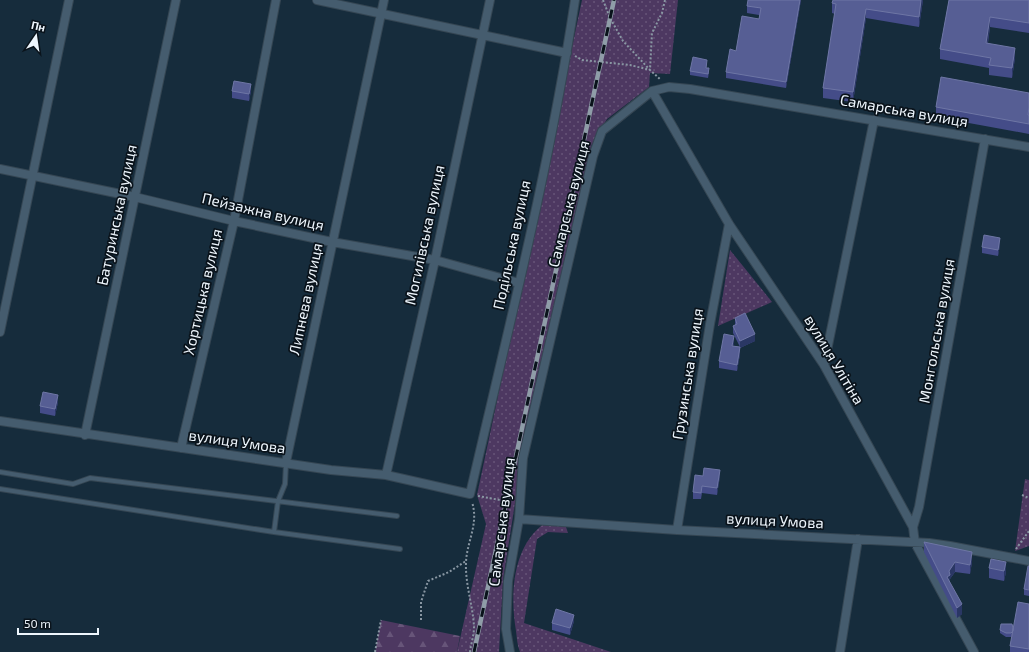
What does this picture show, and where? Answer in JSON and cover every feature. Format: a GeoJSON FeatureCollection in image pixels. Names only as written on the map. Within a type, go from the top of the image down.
{"type":"FeatureCollection","features":[{"type":"Feature","properties":{"kind":"street"},"geometry":{"type":"LineString","coordinates":[[0,332],[69,0]]}},
{"type":"Feature","properties":{"kind":"street","name":"Батуринська вулиця"},"geometry":{"type":"LineString","coordinates":[[85,435],[176,0]]}},
{"type":"Feature","properties":{"kind":"street","name":"Хортицька вулиця"},"geometry":{"type":"LineString","coordinates":[[181,448],[234,221],[276,0]]}},
{"type":"Feature","properties":{"kind":"street"},"geometry":{"type":"LineString","coordinates":[[317,0],[567,53]]}},
{"type":"Feature","properties":{"kind":"street","name":"Липнева вулиця"},"geometry":{"type":"LineString","coordinates":[[286,462],[380,13],[384,0]]}},
{"type":"Feature","properties":{"kind":"street","name":"Могилівська вулиця"},"geometry":{"type":"LineString","coordinates":[[386,475],[435,260],[490,0]]}},
{"type":"Feature","properties":{"kind":"street","name":"Подільська вулиця"},"geometry":{"type":"LineString","coordinates":[[470,494],[519,283],[567,53],[576,0]]}},
{"type":"Feature","properties":{"kind":"street","name":"Самарська вулиця"},"geometry":{"type":"LineString","coordinates":[[510,652],[506,629],[508,581],[519,520],[523,458],[595,150],[602,131],[652,91],[669,87],[690,89],[1029,147]]}},
{"type":"Feature","properties":{"kind":"street","name":"вулиця Улітіна"},"geometry":{"type":"LineString","coordinates":[[652,91],[729,224],[824,365],[913,528],[915,543],[974,652]]}},
{"type":"Feature","properties":{"kind":"street"},"geometry":{"type":"LineString","coordinates":[[824,365],[874,120]]}},
{"type":"Feature","properties":{"kind":"street","name":"Монгольська вулиця"},"geometry":{"type":"LineString","coordinates":[[913,528],[922,491],[985,139]]}},
{"type":"Feature","properties":{"kind":"street","name":"Пейзажна вулиця"},"geometry":{"type":"LineString","coordinates":[[0,169],[135,197],[234,221],[332,242],[435,260],[519,283]]}},
{"type":"Feature","properties":{"kind":"street","name":"Грузинська вулиця"},"geometry":{"type":"LineString","coordinates":[[677,530],[710,324],[729,224]]}},
{"type":"Feature","properties":{"kind":"street","name":"вулиця Умова"},"geometry":{"type":"LineString","coordinates":[[0,421],[85,435],[386,475],[470,494]]}},
{"type":"Feature","properties":{"kind":"street","name":"вулиця Умова"},"geometry":{"type":"LineString","coordinates":[[519,520],[915,543],[950,546],[1029,561]]}},
{"type":"Feature","properties":{"kind":"street"},"geometry":{"type":"LineString","coordinates":[[840,652],[858,539]]}},
{"type":"Feature","properties":{"kind":"lane"},"geometry":{"type":"LineString","coordinates":[[274,532],[278,501],[285,484],[286,462]]}},
{"type":"Feature","properties":{"kind":"lane"},"geometry":{"type":"LineString","coordinates":[[0,472],[73,484],[90,478],[397,516]]}},
{"type":"Feature","properties":{"kind":"lane"},"geometry":{"type":"LineString","coordinates":[[0,489],[274,532],[400,549]]}},
{"type":"Feature","properties":{"kind":"path"},"geometry":{"type":"LineString","coordinates":[[603,0],[610,18],[623,41],[650,70],[669,87]]}},
{"type":"Feature","properties":{"kind":"path"},"geometry":{"type":"LineString","coordinates":[[650,70],[652,33],[662,13],[665,0]]}},
{"type":"Feature","properties":{"kind":"path"},"geometry":{"type":"LineString","coordinates":[[567,53],[582,60],[623,64],[650,70]]}},
{"type":"Feature","properties":{"kind":"path"},"geometry":{"type":"LineString","coordinates":[[470,652],[474,628],[466,561],[475,526],[476,512],[470,494],[520,503]]}},
{"type":"Feature","properties":{"kind":"path"},"geometry":{"type":"LineString","coordinates":[[1022,495],[1029,498]]}},
{"type":"Feature","properties":{"kind":"path"},"geometry":{"type":"LineString","coordinates":[[1008,557],[1029,531]]}},
{"type":"Feature","properties":{"kind":"path"},"geometry":{"type":"LineString","coordinates":[[421,620],[421,602],[428,581],[449,572],[466,561]]}},
{"type":"Feature","properties":{"kind":"path"},"geometry":{"type":"LineString","coordinates":[[375,652],[382,620]]}},
{"type":"Feature","properties":{"kind":"green space"},"geometry":{"type":"Polygon","coordinates":[[[582,0],[678,0],[670,74],[650,73],[649,87],[607,119],[591,146],[515,503],[503,580],[499,652],[457,652],[486,524],[477,495],[582,0]]]}},
{"type":"Feature","properties":{"kind":"green space"},"geometry":{"type":"Polygon","coordinates":[[[730,250],[772,302],[718,326],[730,250]]]}},
{"type":"Feature","properties":{"kind":"green space"},"geometry":{"type":"Polygon","coordinates":[[[1025,479],[1029,480],[1029,546],[1015,551],[1025,479]]]}},
{"type":"Feature","properties":{"kind":"green space"},"geometry":{"type":"Polygon","coordinates":[[[545,523],[566,527],[568,533],[548,532],[537,539],[524,623],[611,652],[520,652],[517,642],[513,602],[516,572],[526,545],[534,533],[545,523]]]}},
{"type":"Feature","properties":{"kind":"green space"},"geometry":{"type":"Polygon","coordinates":[[[381,620],[460,636],[457,652],[375,652],[381,620]]]}},
{"type":"Feature","properties":{"kind":"building"},"geometry":{"type":"Polygon","coordinates":[[[748,0],[800,0],[786,82],[726,72],[730,49],[736,51],[742,16],[759,19],[761,8],[747,6],[748,0]]]}},
{"type":"Feature","properties":{"kind":"building"},"geometry":{"type":"Polygon","coordinates":[[[833,0],[921,0],[919,17],[866,9],[853,92],[823,88],[836,4],[832,3],[833,0]]]}},
{"type":"Feature","properties":{"kind":"building"},"geometry":{"type":"Polygon","coordinates":[[[949,0],[1029,0],[1029,23],[990,17],[986,43],[1015,48],[1012,68],[989,65],[991,58],[940,49],[949,0]]]}},
{"type":"Feature","properties":{"kind":"building"},"geometry":{"type":"Polygon","coordinates":[[[693,57],[707,60],[706,68],[709,68],[708,74],[690,71],[693,57]]]}},
{"type":"Feature","properties":{"kind":"building"},"geometry":{"type":"Polygon","coordinates":[[[941,77],[1029,93],[1029,124],[936,107],[941,77]]]}},
{"type":"Feature","properties":{"kind":"building"},"geometry":{"type":"Polygon","coordinates":[[[234,81],[251,84],[249,94],[232,91],[234,81]]]}},
{"type":"Feature","properties":{"kind":"building"},"geometry":{"type":"Polygon","coordinates":[[[984,235],[1000,238],[998,250],[982,247],[984,235]]]}},
{"type":"Feature","properties":{"kind":"building"},"geometry":{"type":"Polygon","coordinates":[[[745,313],[755,334],[740,341],[733,326],[737,324],[735,318],[745,313]]]}},
{"type":"Feature","properties":{"kind":"building"},"geometry":{"type":"Polygon","coordinates":[[[724,334],[734,336],[732,346],[740,347],[737,365],[719,361],[724,334]]]}},
{"type":"Feature","properties":{"kind":"building"},"geometry":{"type":"Polygon","coordinates":[[[43,392],[58,395],[55,409],[40,406],[43,392]]]}},
{"type":"Feature","properties":{"kind":"building"},"geometry":{"type":"Polygon","coordinates":[[[704,468],[720,470],[717,488],[702,486],[701,493],[693,492],[695,475],[703,476],[704,468]]]}},
{"type":"Feature","properties":{"kind":"building"},"geometry":{"type":"Polygon","coordinates":[[[924,542],[972,552],[970,565],[955,562],[949,571],[950,575],[947,577],[962,604],[957,608],[924,542]]]}},
{"type":"Feature","properties":{"kind":"building"},"geometry":{"type":"Polygon","coordinates":[[[991,559],[1006,562],[1004,571],[989,568],[991,559]]]}},
{"type":"Feature","properties":{"kind":"building"},"geometry":{"type":"Polygon","coordinates":[[[1029,566],[1029,590],[1024,589],[1029,566]]]}},
{"type":"Feature","properties":{"kind":"building"},"geometry":{"type":"Polygon","coordinates":[[[1018,602],[1029,604],[1029,649],[1010,646],[1018,602]]]}},
{"type":"Feature","properties":{"kind":"building"},"geometry":{"type":"Polygon","coordinates":[[[556,609],[574,615],[570,628],[552,623],[556,609]]]}},
{"type":"Feature","properties":{"kind":"building"},"geometry":{"type":"Polygon","coordinates":[[[1001,624],[1012,624],[1013,631],[1011,633],[1006,633],[1000,630],[1001,624]]]}},
{"type":"Feature","properties":{"kind":"railway"},"geometry":{"type":"LineString","coordinates":[[474,652],[614,0]]}}]}
